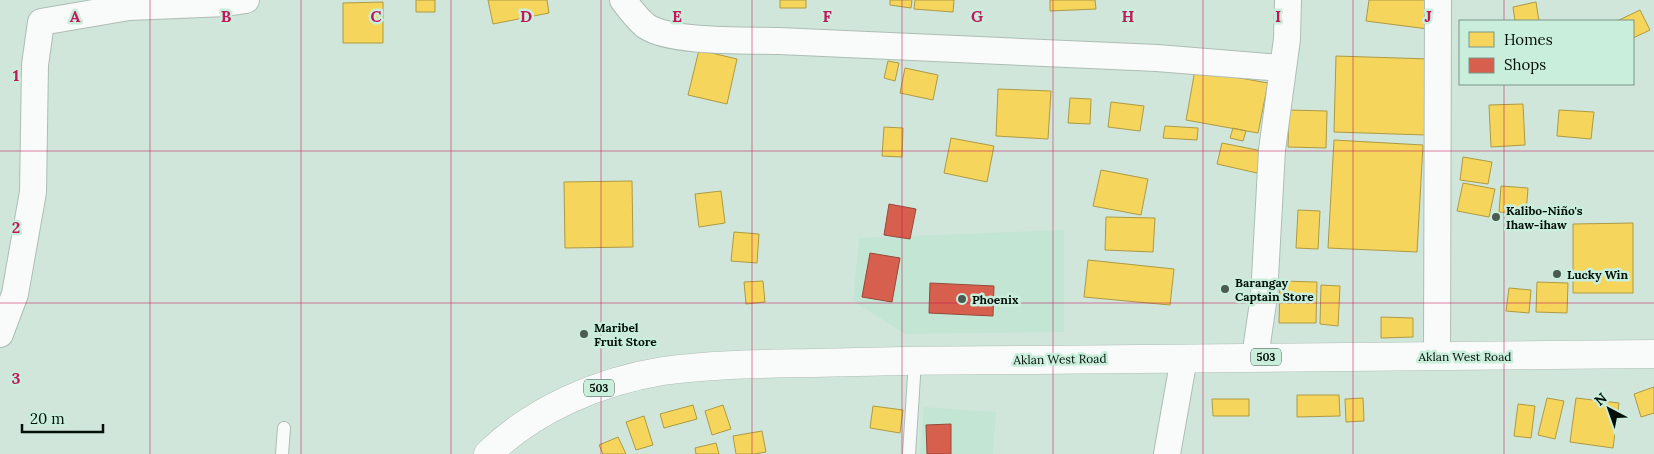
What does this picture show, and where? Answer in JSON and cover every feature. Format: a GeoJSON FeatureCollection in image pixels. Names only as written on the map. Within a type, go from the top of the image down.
{"type":"FeatureCollection","features":[{"type":"Feature","properties":{"kind":"main road","name":"Aklan West Road"},"geometry":{"type":"LineString","coordinates":[[488,454],[505,438],[548,409],[583,394],[621,381],[662,372],[727,365],[915,361],[1654,354]]}},
{"type":"Feature","properties":{"kind":"street"},"geometry":{"type":"LineString","coordinates":[[0,334],[15,294],[32,192],[35,65],[40,11],[246,0]]}},
{"type":"Feature","properties":{"kind":"street"},"geometry":{"type":"LineString","coordinates":[[623,0],[646,26],[670,36],[1156,58],[1282,68]]}},
{"type":"Feature","properties":{"kind":"street"},"geometry":{"type":"LineString","coordinates":[[1255,357],[1264,296],[1272,150],[1287,39],[1288,0]]}},
{"type":"Feature","properties":{"kind":"street"},"geometry":{"type":"LineString","coordinates":[[1437,356],[1438,0]]}},
{"type":"Feature","properties":{"kind":"street"},"geometry":{"type":"LineString","coordinates":[[1167,454],[1184,358]]}},
{"type":"Feature","properties":{"kind":"lane"},"geometry":{"type":"LineString","coordinates":[[909,454],[915,361]]}},
{"type":"Feature","properties":{"kind":"lane"},"geometry":{"type":"LineString","coordinates":[[282,454],[284,428]]}},
{"type":"Feature","properties":{"kind":"shaded area"},"geometry":{"type":"Polygon","coordinates":[[[1064,230],[1064,332],[905,334],[853,301],[859,238],[1064,230]]]}},
{"type":"Feature","properties":{"kind":"shaded area"},"geometry":{"type":"Polygon","coordinates":[[[924,407],[996,412],[993,454],[920,454],[924,407]]]}},
{"type":"Feature","properties":{"kind":"building: Homes"},"geometry":{"type":"Polygon","coordinates":[[[416,0],[435,0],[435,12],[416,12],[416,0]]]}},
{"type":"Feature","properties":{"kind":"building: Homes"},"geometry":{"type":"Polygon","coordinates":[[[488,0],[547,0],[549,13],[493,24],[488,0]]]}},
{"type":"Feature","properties":{"kind":"building: Homes"},"geometry":{"type":"Polygon","coordinates":[[[780,0],[806,0],[806,8],[780,8],[780,0]]]}},
{"type":"Feature","properties":{"kind":"building: Homes"},"geometry":{"type":"Polygon","coordinates":[[[890,0],[912,0],[911,8],[890,5],[890,0]]]}},
{"type":"Feature","properties":{"kind":"building: Homes"},"geometry":{"type":"Polygon","coordinates":[[[915,0],[954,0],[953,12],[914,9],[915,0]]]}},
{"type":"Feature","properties":{"kind":"building: Homes"},"geometry":{"type":"Polygon","coordinates":[[[1050,0],[1095,0],[1096,9],[1050,11],[1050,0]]]}},
{"type":"Feature","properties":{"kind":"building: Homes"},"geometry":{"type":"Polygon","coordinates":[[[1369,0],[1433,0],[1428,29],[1366,21],[1369,0]]]}},
{"type":"Feature","properties":{"kind":"building: Homes"},"geometry":{"type":"Polygon","coordinates":[[[383,2],[383,43],[343,43],[343,3],[383,2]]]}},
{"type":"Feature","properties":{"kind":"building: Homes"},"geometry":{"type":"Polygon","coordinates":[[[1536,2],[1539,20],[1515,20],[1513,7],[1536,2]]]}},
{"type":"Feature","properties":{"kind":"building: Homes"},"geometry":{"type":"Polygon","coordinates":[[[1640,10],[1650,30],[1634,38],[1634,20],[1619,20],[1640,10]]]}},
{"type":"Feature","properties":{"kind":"building: Homes"},"geometry":{"type":"Polygon","coordinates":[[[699,50],[737,59],[727,104],[688,95],[699,50]]]}},
{"type":"Feature","properties":{"kind":"building: Homes"},"geometry":{"type":"Polygon","coordinates":[[[1336,56],[1429,59],[1426,135],[1334,132],[1336,56]]]}},
{"type":"Feature","properties":{"kind":"building: Homes"},"geometry":{"type":"Polygon","coordinates":[[[888,61],[899,63],[895,81],[884,78],[888,61]]]}},
{"type":"Feature","properties":{"kind":"building: Homes"},"geometry":{"type":"Polygon","coordinates":[[[905,68],[938,75],[933,100],[900,93],[905,68]]]}},
{"type":"Feature","properties":{"kind":"building: Homes"},"geometry":{"type":"Polygon","coordinates":[[[1195,70],[1268,83],[1258,133],[1186,120],[1195,70]]]}},
{"type":"Feature","properties":{"kind":"building: Homes"},"geometry":{"type":"Polygon","coordinates":[[[998,89],[1051,91],[1048,139],[996,136],[998,89]]]}},
{"type":"Feature","properties":{"kind":"building: Homes"},"geometry":{"type":"Polygon","coordinates":[[[1070,98],[1091,99],[1090,124],[1068,123],[1070,98]]]}},
{"type":"Feature","properties":{"kind":"building: Homes"},"geometry":{"type":"Polygon","coordinates":[[[1111,102],[1144,106],[1140,131],[1108,127],[1111,102]]]}},
{"type":"Feature","properties":{"kind":"building: Homes"},"geometry":{"type":"Polygon","coordinates":[[[1523,104],[1525,145],[1491,147],[1489,105],[1523,104]]]}},
{"type":"Feature","properties":{"kind":"building: Homes"},"geometry":{"type":"Polygon","coordinates":[[[1289,110],[1327,111],[1326,148],[1288,147],[1289,110]]]}},
{"type":"Feature","properties":{"kind":"building: Homes"},"geometry":{"type":"Polygon","coordinates":[[[1559,110],[1594,112],[1591,139],[1557,136],[1559,110]]]}},
{"type":"Feature","properties":{"kind":"building: Homes"},"geometry":{"type":"Polygon","coordinates":[[[1165,126],[1198,128],[1197,140],[1163,138],[1165,126]]]}},
{"type":"Feature","properties":{"kind":"building: Homes"},"geometry":{"type":"Polygon","coordinates":[[[884,127],[903,128],[902,157],[882,156],[884,127]]]}},
{"type":"Feature","properties":{"kind":"building: Homes"},"geometry":{"type":"Polygon","coordinates":[[[1233,128],[1246,131],[1243,141],[1230,138],[1233,128]]]}},
{"type":"Feature","properties":{"kind":"building: Homes"},"geometry":{"type":"Polygon","coordinates":[[[951,138],[994,146],[987,182],[944,173],[951,138]]]}},
{"type":"Feature","properties":{"kind":"building: Homes"},"geometry":{"type":"Polygon","coordinates":[[[1334,140],[1423,145],[1417,252],[1328,248],[1334,140]]]}},
{"type":"Feature","properties":{"kind":"building: Homes"},"geometry":{"type":"Polygon","coordinates":[[[1222,143],[1262,151],[1257,173],[1217,164],[1222,143]]]}},
{"type":"Feature","properties":{"kind":"building: Homes"},"geometry":{"type":"Polygon","coordinates":[[[1463,157],[1492,162],[1488,184],[1460,180],[1463,157]]]}},
{"type":"Feature","properties":{"kind":"building: Homes"},"geometry":{"type":"Polygon","coordinates":[[[1101,170],[1148,179],[1141,215],[1093,206],[1101,170]]]}},
{"type":"Feature","properties":{"kind":"building: Homes"},"geometry":{"type":"Polygon","coordinates":[[[632,181],[633,247],[565,248],[564,182],[632,181]]]}},
{"type":"Feature","properties":{"kind":"building: Homes"},"geometry":{"type":"Polygon","coordinates":[[[1463,183],[1495,189],[1489,217],[1457,211],[1463,183]]]}},
{"type":"Feature","properties":{"kind":"building: Homes"},"geometry":{"type":"Polygon","coordinates":[[[1501,186],[1528,188],[1526,214],[1499,212],[1501,186]]]}},
{"type":"Feature","properties":{"kind":"building: Homes"},"geometry":{"type":"Polygon","coordinates":[[[721,191],[725,223],[699,227],[695,194],[721,191]]]}},
{"type":"Feature","properties":{"kind":"building: Homes"},"geometry":{"type":"Polygon","coordinates":[[[1298,210],[1320,211],[1318,249],[1296,248],[1298,210]]]}},
{"type":"Feature","properties":{"kind":"building: Homes"},"geometry":{"type":"Polygon","coordinates":[[[1106,217],[1155,218],[1153,252],[1105,250],[1106,217]]]}},
{"type":"Feature","properties":{"kind":"building: Homes"},"geometry":{"type":"Polygon","coordinates":[[[1633,223],[1633,293],[1573,293],[1573,224],[1633,223]]]}},
{"type":"Feature","properties":{"kind":"building: Homes"},"geometry":{"type":"Polygon","coordinates":[[[734,232],[759,234],[757,263],[731,261],[734,232]]]}},
{"type":"Feature","properties":{"kind":"building: Homes"},"geometry":{"type":"Polygon","coordinates":[[[1088,260],[1174,269],[1170,305],[1084,297],[1088,260]]]}},
{"type":"Feature","properties":{"kind":"building: Homes"},"geometry":{"type":"Polygon","coordinates":[[[763,281],[765,302],[746,304],[744,282],[763,281]]]}},
{"type":"Feature","properties":{"kind":"building: Homes"},"geometry":{"type":"Polygon","coordinates":[[[1280,281],[1317,282],[1316,323],[1279,323],[1280,281]]]}},
{"type":"Feature","properties":{"kind":"building: Homes"},"geometry":{"type":"Polygon","coordinates":[[[1537,282],[1568,283],[1567,313],[1536,312],[1537,282]]]}},
{"type":"Feature","properties":{"kind":"building: Homes"},"geometry":{"type":"Polygon","coordinates":[[[1321,285],[1340,286],[1338,326],[1320,324],[1321,285]]]}},
{"type":"Feature","properties":{"kind":"building: Homes"},"geometry":{"type":"Polygon","coordinates":[[[1509,288],[1531,290],[1529,313],[1506,311],[1509,288]]]}},
{"type":"Feature","properties":{"kind":"building: Homes"},"geometry":{"type":"Polygon","coordinates":[[[1381,317],[1413,318],[1413,337],[1381,338],[1381,317]]]}},
{"type":"Feature","properties":{"kind":"building: Homes"},"geometry":{"type":"Polygon","coordinates":[[[1654,387],[1654,413],[1641,417],[1634,394],[1654,387]]]}},
{"type":"Feature","properties":{"kind":"building: Homes"},"geometry":{"type":"Polygon","coordinates":[[[1297,395],[1339,395],[1340,416],[1297,417],[1297,395]]]}},
{"type":"Feature","properties":{"kind":"building: Homes"},"geometry":{"type":"Polygon","coordinates":[[[1363,398],[1364,421],[1346,422],[1345,399],[1363,398]]]}},
{"type":"Feature","properties":{"kind":"building: Homes"},"geometry":{"type":"Polygon","coordinates":[[[1547,398],[1564,401],[1555,439],[1538,435],[1547,398]]]}},
{"type":"Feature","properties":{"kind":"building: Homes"},"geometry":{"type":"Polygon","coordinates":[[[1576,398],[1619,403],[1613,448],[1570,442],[1576,398]]]}},
{"type":"Feature","properties":{"kind":"building: Homes"},"geometry":{"type":"Polygon","coordinates":[[[1212,399],[1249,399],[1249,416],[1213,416],[1212,399]]]}},
{"type":"Feature","properties":{"kind":"building: Homes"},"geometry":{"type":"Polygon","coordinates":[[[1518,404],[1535,406],[1531,438],[1514,436],[1518,404]]]}},
{"type":"Feature","properties":{"kind":"building: Homes"},"geometry":{"type":"Polygon","coordinates":[[[693,405],[697,419],[664,428],[660,414],[693,405]]]}},
{"type":"Feature","properties":{"kind":"building: Homes"},"geometry":{"type":"Polygon","coordinates":[[[723,405],[731,429],[712,435],[705,411],[723,405]]]}},
{"type":"Feature","properties":{"kind":"building: Homes"},"geometry":{"type":"Polygon","coordinates":[[[873,406],[903,410],[900,433],[870,428],[873,406]]]}},
{"type":"Feature","properties":{"kind":"building: Homes"},"geometry":{"type":"Polygon","coordinates":[[[644,416],[653,445],[636,450],[626,422],[644,416]]]}},
{"type":"Feature","properties":{"kind":"building: Homes"},"geometry":{"type":"Polygon","coordinates":[[[762,431],[766,452],[736,454],[733,436],[762,431]]]}},
{"type":"Feature","properties":{"kind":"building: Homes"},"geometry":{"type":"Polygon","coordinates":[[[618,437],[626,454],[603,454],[599,445],[618,437]]]}},
{"type":"Feature","properties":{"kind":"building: Homes"},"geometry":{"type":"Polygon","coordinates":[[[716,443],[719,454],[696,454],[695,448],[716,443]]]}},
{"type":"Feature","properties":{"kind":"building: Shops"},"geometry":{"type":"Polygon","coordinates":[[[889,204],[916,209],[910,239],[884,235],[889,204]]]}},
{"type":"Feature","properties":{"kind":"building: Shops"},"geometry":{"type":"Polygon","coordinates":[[[870,253],[900,258],[892,302],[862,297],[870,253]]]}},
{"type":"Feature","properties":{"kind":"building: Shops","name":"Phoenix"},"geometry":{"type":"Polygon","coordinates":[[[930,283],[994,286],[993,316],[929,313],[930,283]]]}},
{"type":"Feature","properties":{"kind":"building: Shops"},"geometry":{"type":"Polygon","coordinates":[[[951,424],[951,454],[927,454],[926,425],[951,424]]]}},
{"type":"Feature","properties":{"kind":"place","name":"Kalibo-Niño's Ihaw-ihaw"},"geometry":{"type":"Point","coordinates":[1496,217]}},
{"type":"Feature","properties":{"kind":"place","name":"Lucky Win"},"geometry":{"type":"Point","coordinates":[1557,274]}},
{"type":"Feature","properties":{"kind":"place","name":"Barangay Captain Store"},"geometry":{"type":"Point","coordinates":[1225,289]}},
{"type":"Feature","properties":{"kind":"place","name":"Phoenix"},"geometry":{"type":"Point","coordinates":[962,299]}},
{"type":"Feature","properties":{"kind":"place","name":"Maribel Fruit Store"},"geometry":{"type":"Point","coordinates":[584,334]}}]}
